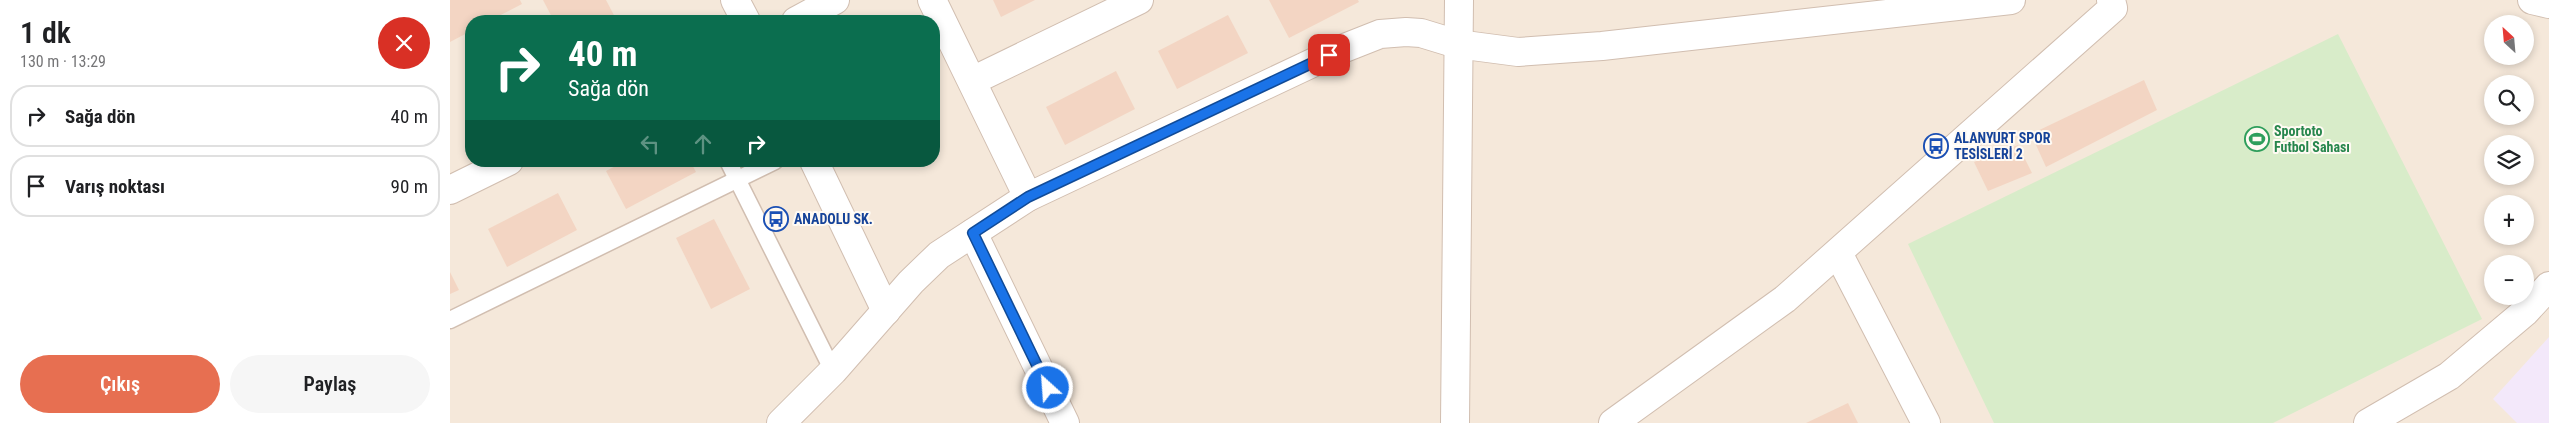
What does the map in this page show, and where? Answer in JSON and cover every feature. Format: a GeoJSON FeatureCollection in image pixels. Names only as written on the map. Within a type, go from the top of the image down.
{"type":"FeatureCollection","features":[{"type":"Feature","properties":{"kind":"street"},"geometry":{"type":"LineString","coordinates":[[735,0],[743,15]]}},
{"type":"Feature","properties":{"kind":"street"},"geometry":{"type":"LineString","coordinates":[[807,15],[835,0]]}},
{"type":"Feature","properties":{"kind":"street"},"geometry":{"type":"LineString","coordinates":[[932,0],[939,15]]}},
{"type":"Feature","properties":{"kind":"street"},"geometry":{"type":"LineString","coordinates":[[972,81],[1139,0]]}},
{"type":"Feature","properties":{"kind":"street"},"geometry":{"type":"LineString","coordinates":[[1455,423],[1457,44],[1459,0]]}},
{"type":"Feature","properties":{"kind":"street"},"geometry":{"type":"LineString","coordinates":[[781,423],[833,371],[912,282],[939,255],[1028,197],[1342,49],[1380,34],[1421,33],[1457,44],[1518,52],[1555,50],[2011,0]]}},
{"type":"Feature","properties":{"kind":"street"},"geometry":{"type":"LineString","coordinates":[[1613,423],[1785,300],[2113,8],[2111,0]]}},
{"type":"Feature","properties":{"kind":"street"},"geometry":{"type":"LineString","coordinates":[[940,16],[1028,197]]}},
{"type":"Feature","properties":{"kind":"street"},"geometry":{"type":"LineString","coordinates":[[450,190],[497,167]]}},
{"type":"Feature","properties":{"kind":"street"},"geometry":{"type":"LineString","coordinates":[[817,167],[886,311]]}},
{"type":"Feature","properties":{"kind":"street"},"geometry":{"type":"LineString","coordinates":[[973,233],[1064,423]]}},
{"type":"Feature","properties":{"kind":"street"},"geometry":{"type":"LineString","coordinates":[[1838,252],[1926,423]]}},
{"type":"Feature","properties":{"kind":"street"},"geometry":{"type":"LineString","coordinates":[[2368,423],[2449,376],[2525,312],[2549,286]]}},
{"type":"Feature","properties":{"kind":"lane"},"geometry":{"type":"LineString","coordinates":[[731,167],[833,371]]}},
{"type":"Feature","properties":{"kind":"lane"},"geometry":{"type":"LineString","coordinates":[[450,320],[763,167]]}},
{"type":"Feature","properties":{"kind":"shaded area"},"geometry":{"type":"Polygon","coordinates":[[[450,0],[2549,0],[2549,423],[450,423],[450,0]]]}},
{"type":"Feature","properties":{"kind":"shaded area"},"geometry":{"type":"Polygon","coordinates":[[[2549,337],[2549,423],[2517,423],[2493,399],[2549,337]]]}},
{"type":"Feature","properties":{"kind":"green space","name":"Sportoto Futbol Sahası"},"geometry":{"type":"Polygon","coordinates":[[[2338,34],[2482,319],[2273,423],[1994,423],[1908,244],[2338,34]]]}},
{"type":"Feature","properties":{"kind":"building"},"geometry":{"type":"Polygon","coordinates":[[[450,0],[520,0],[522,4],[501,15],[465,15],[465,34],[450,42],[450,0]]]}},
{"type":"Feature","properties":{"kind":"building"},"geometry":{"type":"Polygon","coordinates":[[[543,0],[606,0],[614,15],[551,15],[543,0]]]}},
{"type":"Feature","properties":{"kind":"building"},"geometry":{"type":"Polygon","coordinates":[[[993,0],[1035,0],[1001,17],[993,0]]]}},
{"type":"Feature","properties":{"kind":"building"},"geometry":{"type":"Polygon","coordinates":[[[1269,0],[1358,0],[1359,2],[1289,38],[1269,0]]]}},
{"type":"Feature","properties":{"kind":"building"},"geometry":{"type":"Polygon","coordinates":[[[1228,15],[1248,53],[1177,89],[1158,51],[1228,15]]]}},
{"type":"Feature","properties":{"kind":"building"},"geometry":{"type":"Polygon","coordinates":[[[1116,71],[1135,109],[1065,145],[1046,107],[1116,71]]]}},
{"type":"Feature","properties":{"kind":"building"},"geometry":{"type":"Polygon","coordinates":[[[2144,80],[2157,110],[2046,167],[2031,134],[2144,80]]]}},
{"type":"Feature","properties":{"kind":"building"},"geometry":{"type":"Polygon","coordinates":[[[2018,145],[2032,173],[1988,191],[1974,162],[2018,145]]]}},
{"type":"Feature","properties":{"kind":"building"},"geometry":{"type":"Polygon","coordinates":[[[614,167],[693,167],[696,172],[626,209],[606,171],[614,167]]]}},
{"type":"Feature","properties":{"kind":"building"},"geometry":{"type":"Polygon","coordinates":[[[558,193],[577,230],[507,267],[488,229],[558,193]]]}},
{"type":"Feature","properties":{"kind":"building"},"geometry":{"type":"Polygon","coordinates":[[[714,219],[750,289],[711,309],[676,238],[714,219]]]}},
{"type":"Feature","properties":{"kind":"building"},"geometry":{"type":"Polygon","coordinates":[[[450,272],[459,290],[450,294],[450,272]]]}},
{"type":"Feature","properties":{"kind":"building"},"geometry":{"type":"Polygon","coordinates":[[[1848,403],[1858,423],[1806,423],[1848,403]]]}},
{"type":"Feature","properties":{"kind":"place","name":"Sportoto Futbol Sahası"},"geometry":{"type":"Point","coordinates":[2257,139]}},
{"type":"Feature","properties":{"kind":"place","name":"ALANYURT SPOR TESİSLERİ 2"},"geometry":{"type":"Point","coordinates":[1936,146]}},
{"type":"Feature","properties":{"kind":"place","name":"ANADOLU SK."},"geometry":{"type":"Point","coordinates":[776,219]}},
{"type":"Feature","properties":{"kind":"route"},"geometry":{"type":"LineString","coordinates":[[1048,388],[973,233],[1028,197],[1329,55]]}}]}
